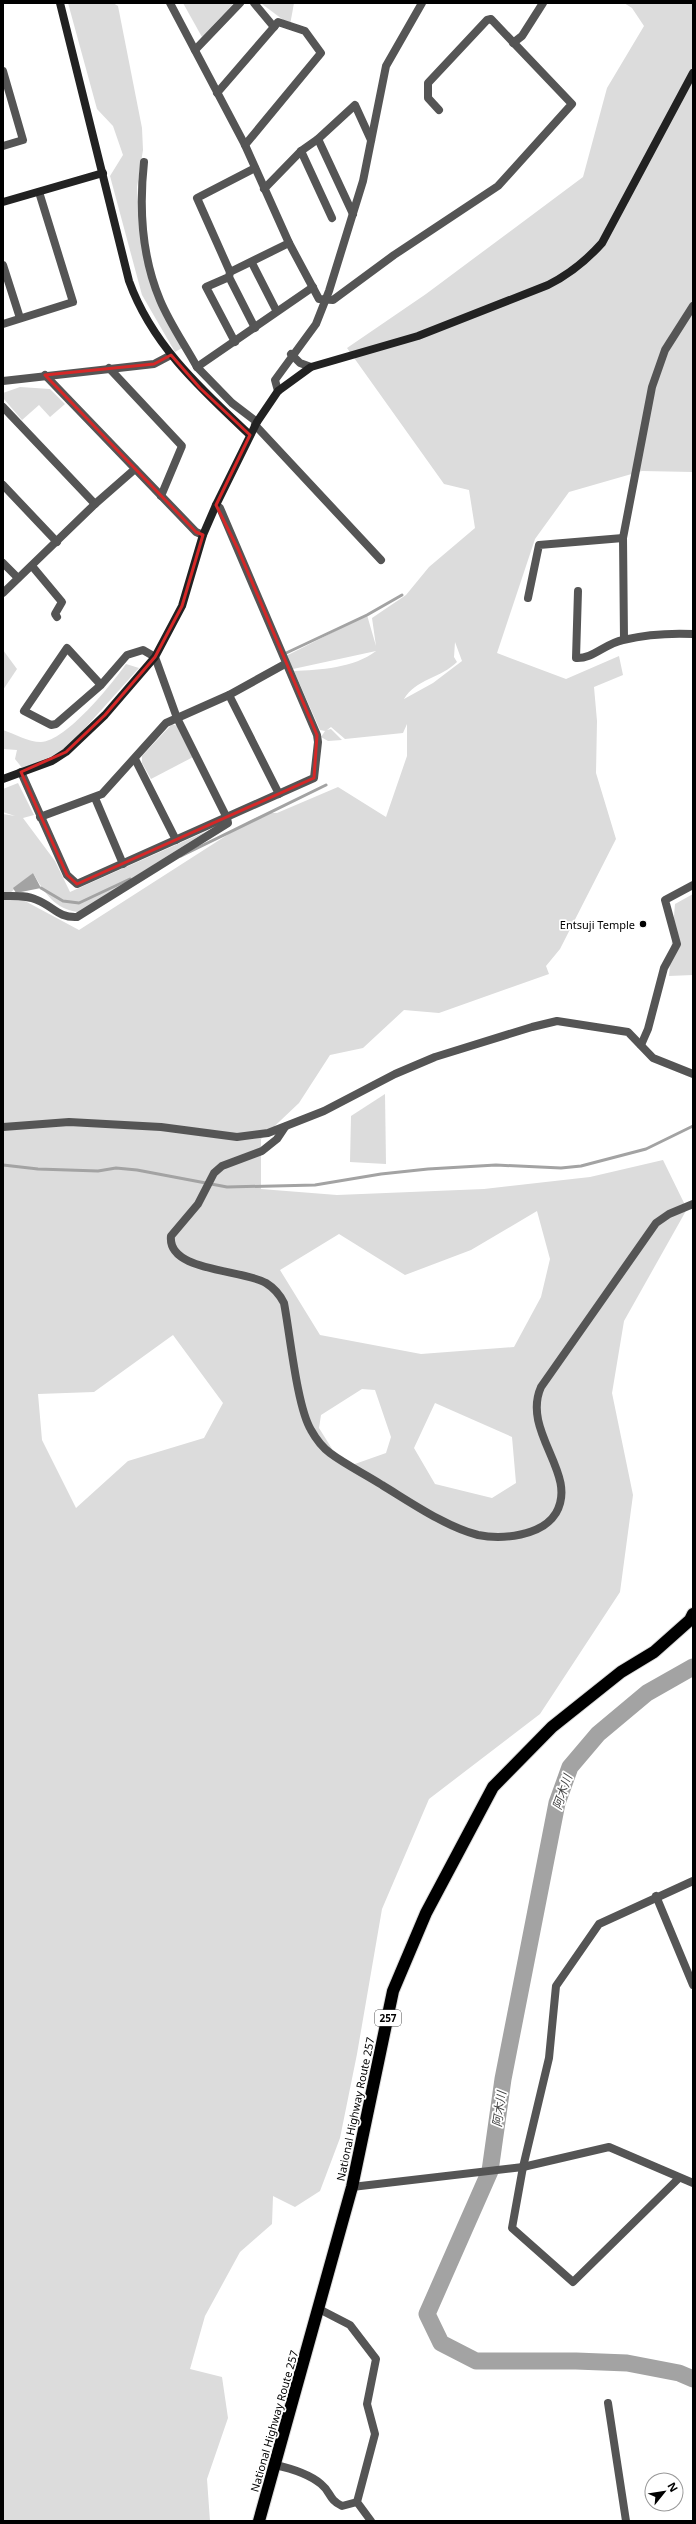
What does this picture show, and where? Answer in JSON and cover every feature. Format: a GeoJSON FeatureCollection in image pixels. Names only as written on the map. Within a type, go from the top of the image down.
{"type":"FeatureCollection","features":[{"type":"Feature","properties":{"kind":"highway","name":"National Highway Route 257"},"geometry":{"type":"LineString","coordinates":[[259,2521],[319,2310],[352,2187],[394,1991],[426,1913],[493,1787],[552,1727],[621,1672],[654,1652],[690,1620],[693,1614]]}},
{"type":"Feature","properties":{"kind":"street"},"geometry":{"type":"LineString","coordinates":[[60,3],[129,281],[138,306],[171,354],[200,388],[250,435]]}},
{"type":"Feature","properties":{"kind":"street"},"geometry":{"type":"LineString","coordinates":[[170,3],[245,145],[264,189],[319,299],[324,301],[333,300],[394,255],[498,186],[572,104],[491,19],[487,20],[428,83],[428,98],[439,110]]}},
{"type":"Feature","properties":{"kind":"street"},"geometry":{"type":"LineString","coordinates":[[194,50],[240,3]]}},
{"type":"Feature","properties":{"kind":"street"},"geometry":{"type":"LineString","coordinates":[[254,3],[274,26]]}},
{"type":"Feature","properties":{"kind":"street"},"geometry":{"type":"LineString","coordinates":[[278,391],[275,380],[292,354],[316,324],[363,181],[386,66],[422,3]]}},
{"type":"Feature","properties":{"kind":"street"},"geometry":{"type":"LineString","coordinates":[[513,43],[522,36],[543,3]]}},
{"type":"Feature","properties":{"kind":"street"},"geometry":{"type":"LineString","coordinates":[[218,93],[278,22],[305,31],[322,53],[245,145]]}},
{"type":"Feature","properties":{"kind":"street"},"geometry":{"type":"LineString","coordinates":[[3,71],[23,140],[3,146]]}},
{"type":"Feature","properties":{"kind":"street"},"geometry":{"type":"LineString","coordinates":[[3,779],[52,760],[66,752],[105,715],[155,656],[182,606],[203,535],[216,505],[256,423],[278,391],[311,368],[418,336],[548,285],[581,265],[602,243],[693,73]]}},
{"type":"Feature","properties":{"kind":"street"},"geometry":{"type":"LineString","coordinates":[[264,189],[301,151],[318,139],[355,105],[371,140]]}},
{"type":"Feature","properties":{"kind":"street"},"geometry":{"type":"LineString","coordinates":[[318,139],[353,214]]}},
{"type":"Feature","properties":{"kind":"street"},"geometry":{"type":"LineString","coordinates":[[301,151],[332,218]]}},
{"type":"Feature","properties":{"kind":"street"},"geometry":{"type":"LineString","coordinates":[[144,162],[141,209],[149,264],[160,300],[197,367],[232,403],[256,423],[381,560]]}},
{"type":"Feature","properties":{"kind":"street"},"geometry":{"type":"LineString","coordinates":[[255,168],[197,198],[229,275],[255,328]]}},
{"type":"Feature","properties":{"kind":"street"},"geometry":{"type":"LineString","coordinates":[[3,202],[103,173]]}},
{"type":"Feature","properties":{"kind":"street"},"geometry":{"type":"LineString","coordinates":[[3,324],[73,302],[39,192]]}},
{"type":"Feature","properties":{"kind":"street"},"geometry":{"type":"LineString","coordinates":[[234,342],[206,287],[290,242]]}},
{"type":"Feature","properties":{"kind":"street"},"geometry":{"type":"LineString","coordinates":[[252,263],[276,310]]}},
{"type":"Feature","properties":{"kind":"street"},"geometry":{"type":"LineString","coordinates":[[3,265],[20,318]]}},
{"type":"Feature","properties":{"kind":"street"},"geometry":{"type":"LineString","coordinates":[[197,367],[255,328],[276,310],[313,287]]}},
{"type":"Feature","properties":{"kind":"street"},"geometry":{"type":"LineString","coordinates":[[624,639],[623,538],[658,365],[665,350],[693,306]]}},
{"type":"Feature","properties":{"kind":"street"},"geometry":{"type":"LineString","coordinates":[[3,381],[45,375],[154,364],[171,354]]}},
{"type":"Feature","properties":{"kind":"street"},"geometry":{"type":"LineString","coordinates":[[292,354],[300,363],[311,368]]}},
{"type":"Feature","properties":{"kind":"street"},"geometry":{"type":"LineString","coordinates":[[108,368],[182,446],[161,496]]}},
{"type":"Feature","properties":{"kind":"street"},"geometry":{"type":"LineString","coordinates":[[45,375],[196,532],[203,535]]}},
{"type":"Feature","properties":{"kind":"street"},"geometry":{"type":"LineString","coordinates":[[3,407],[95,504]]}},
{"type":"Feature","properties":{"kind":"street"},"geometry":{"type":"LineString","coordinates":[[3,593],[95,504],[135,470]]}},
{"type":"Feature","properties":{"kind":"street"},"geometry":{"type":"LineString","coordinates":[[3,485],[57,542]]}},
{"type":"Feature","properties":{"kind":"street"},"geometry":{"type":"LineString","coordinates":[[21,772],[67,875],[74,883],[81,883],[314,778],[318,742],[238,549],[220,508],[216,505]]}},
{"type":"Feature","properties":{"kind":"street"},"geometry":{"type":"LineString","coordinates":[[528,598],[539,545],[623,538]]}},
{"type":"Feature","properties":{"kind":"street"},"geometry":{"type":"LineString","coordinates":[[3,563],[18,578]]}},
{"type":"Feature","properties":{"kind":"street"},"geometry":{"type":"LineString","coordinates":[[32,566],[62,602],[55,614],[58,617]]}},
{"type":"Feature","properties":{"kind":"street"},"geometry":{"type":"LineString","coordinates":[[578,591],[576,658],[586,659],[606,645],[624,639],[693,634]]}},
{"type":"Feature","properties":{"kind":"street"},"geometry":{"type":"LineString","coordinates":[[3,896],[35,899],[65,917],[77,917],[222,828],[228,822],[228,818],[177,718],[155,656],[143,650],[133,651],[119,663],[101,685],[56,724],[51,725],[24,711],[67,648],[101,685]]}},
{"type":"Feature","properties":{"kind":"street"},"geometry":{"type":"LineString","coordinates":[[40,817],[95,798],[102,794],[166,723],[229,695],[285,664]]}},
{"type":"Feature","properties":{"kind":"street"},"geometry":{"type":"LineString","coordinates":[[229,695],[279,794]]}},
{"type":"Feature","properties":{"kind":"street"},"geometry":{"type":"LineString","coordinates":[[135,759],[176,840]]}},
{"type":"Feature","properties":{"kind":"street"},"geometry":{"type":"LineString","coordinates":[[95,798],[123,864]]}},
{"type":"Feature","properties":{"kind":"street"},"geometry":{"type":"LineString","coordinates":[[641,1045],[648,1029],[664,968],[677,944],[665,900],[693,885]]}},
{"type":"Feature","properties":{"kind":"street"},"geometry":{"type":"LineString","coordinates":[[3,1128],[69,1122],[108,1123],[237,1137],[268,1133],[324,1111],[414,1065],[457,1049],[532,1027],[557,1022],[623,1031],[659,1062],[693,1074]]}},
{"type":"Feature","properties":{"kind":"street"},"geometry":{"type":"LineString","coordinates":[[285,1127],[277,1139],[262,1151],[222,1166],[212,1178],[198,1204],[171,1236],[171,1246],[182,1259],[266,1282],[280,1294],[284,1304],[307,1422],[316,1438],[330,1453],[421,1508],[467,1531],[488,1536],[514,1535],[530,1531],[545,1524],[556,1513],[562,1491],[536,1419],[537,1400],[541,1387],[656,1223],[669,1214],[693,1204]]}},
{"type":"Feature","properties":{"kind":"street"},"geometry":{"type":"LineString","coordinates":[[679,2178],[573,2282],[512,2228],[523,2167],[549,2058],[556,1986],[599,1924],[656,1896],[693,1881]]}},
{"type":"Feature","properties":{"kind":"street"},"geometry":{"type":"LineString","coordinates":[[656,1896],[693,1985]]}},
{"type":"Feature","properties":{"kind":"street"},"geometry":{"type":"LineString","coordinates":[[352,2187],[523,2167],[609,2147],[693,2183]]}},
{"type":"Feature","properties":{"kind":"street"},"geometry":{"type":"LineString","coordinates":[[319,2310],[350,2325],[376,2359],[367,2404],[375,2434],[357,2502]]}},
{"type":"Feature","properties":{"kind":"street"},"geometry":{"type":"LineString","coordinates":[[608,2403],[626,2521]]}},
{"type":"Feature","properties":{"kind":"street"},"geometry":{"type":"LineString","coordinates":[[275,2465],[288,2468],[322,2484],[332,2501],[342,2506],[357,2502]]}},
{"type":"Feature","properties":{"kind":"street"},"geometry":{"type":"LineString","coordinates":[[357,2502],[371,2521]]}},
{"type":"Feature","properties":{"kind":"highlighted area"},"geometry":{"type":"Polygon","coordinates":[[[171,355],[200,388],[250,435],[216,505],[238,549],[317,735],[314,778],[77,884],[67,875],[21,772],[66,752],[105,715],[155,657],[182,606],[203,535],[196,532],[45,375],[154,364],[171,355]]]}},
{"type":"Feature","properties":{"kind":"shaded area"},"geometry":{"type":"Polygon","coordinates":[[[68,3],[113,3],[118,6],[142,128],[143,150],[137,187],[140,233],[151,284],[182,348],[175,352],[142,295],[110,176],[123,155],[113,126],[97,109],[68,3]]]}},
{"type":"Feature","properties":{"kind":"shaded area"},"geometry":{"type":"Polygon","coordinates":[[[183,3],[234,3],[202,37],[183,3]]]}},
{"type":"Feature","properties":{"kind":"shaded area"},"geometry":{"type":"Polygon","coordinates":[[[261,3],[294,3],[290,25],[262,4],[261,3]]]}},
{"type":"Feature","properties":{"kind":"shaded area"},"geometry":{"type":"Polygon","coordinates":[[[624,3],[693,3],[693,472],[642,471],[569,492],[535,539],[497,653],[566,679],[619,656],[623,675],[594,687],[597,721],[596,773],[616,839],[560,949],[546,966],[549,974],[439,1013],[404,1010],[363,1048],[330,1055],[299,1103],[261,1139],[261,1189],[337,1195],[484,1189],[590,1177],[663,1160],[687,1209],[624,1321],[612,1393],[633,1495],[620,1592],[540,1714],[429,1799],[382,1909],[357,2054],[340,2138],[320,2191],[295,2207],[273,2196],[272,2224],[240,2252],[205,2316],[190,2369],[222,2377],[228,2418],[207,2479],[210,2521],[3,2521],[3,814],[15,816],[3,812],[3,789],[18,783],[34,815],[23,818],[55,861],[70,892],[207,831],[79,912],[63,908],[51,899],[41,887],[33,873],[10,893],[79,930],[249,821],[267,813],[277,813],[338,787],[386,817],[407,756],[407,724],[403,733],[345,739],[331,727],[327,730],[331,729],[342,740],[328,741],[321,737],[325,731],[320,730],[294,671],[326,669],[347,665],[367,657],[376,651],[293,669],[286,656],[367,615],[376,646],[372,618],[406,595],[429,567],[475,528],[469,490],[444,484],[347,348],[426,294],[583,177],[607,88],[644,26],[632,8],[624,3]],[[455,642],[454,657],[457,662],[444,672],[415,687],[404,699],[433,683],[462,661],[455,642]],[[537,1211],[471,1250],[405,1275],[339,1234],[280,1270],[320,1335],[421,1354],[514,1347],[541,1297],[550,1259],[537,1211]],[[173,1335],[94,1392],[38,1394],[42,1440],[76,1508],[128,1461],[204,1438],[223,1403],[173,1335]],[[362,1389],[321,1415],[319,1428],[339,1460],[352,1465],[386,1453],[391,1437],[375,1390],[362,1389]],[[435,1403],[414,1448],[435,1484],[492,1498],[516,1483],[512,1437],[435,1403]]]}},
{"type":"Feature","properties":{"kind":"shaded area"},"geometry":{"type":"Polygon","coordinates":[[[20,387],[50,389],[65,404],[50,417],[39,405],[22,420],[3,398],[3,393],[20,387]]]}},
{"type":"Feature","properties":{"kind":"shaded area"},"geometry":{"type":"Polygon","coordinates":[[[3,650],[17,669],[3,690],[3,650]]]}},
{"type":"Feature","properties":{"kind":"shaded area"},"geometry":{"type":"Polygon","coordinates":[[[126,664],[139,668],[68,747],[48,759],[23,769],[15,759],[17,750],[3,749],[3,730],[36,742],[51,739],[63,732],[88,710],[126,664]]]}},
{"type":"Feature","properties":{"kind":"shaded area"},"geometry":{"type":"Polygon","coordinates":[[[172,724],[180,727],[195,756],[151,779],[142,763],[142,756],[172,724]]]}},
{"type":"Feature","properties":{"kind":"shaded area"},"geometry":{"type":"Polygon","coordinates":[[[33,873],[41,888],[16,893],[13,888],[33,873]]]}},
{"type":"Feature","properties":{"kind":"shaded area"},"geometry":{"type":"Polygon","coordinates":[[[693,894],[693,975],[669,976],[675,904],[693,894]]]}},
{"type":"Feature","properties":{"kind":"shaded area"},"geometry":{"type":"Polygon","coordinates":[[[385,1094],[386,1164],[350,1162],[351,1116],[385,1094]]]}},
{"type":"Feature","properties":{"kind":"waterway"},"geometry":{"type":"LineString","coordinates":[[284,654],[367,615],[402,595]]}},
{"type":"Feature","properties":{"kind":"waterway"},"geometry":{"type":"LineString","coordinates":[[181,856],[326,785]]}},
{"type":"Feature","properties":{"kind":"waterway"},"geometry":{"type":"LineString","coordinates":[[41,888],[63,901],[79,903],[130,879]]}},
{"type":"Feature","properties":{"kind":"waterway"},"geometry":{"type":"LineString","coordinates":[[3,1165],[38,1169],[98,1171],[116,1168],[137,1170],[227,1187],[315,1185],[381,1174],[428,1169],[496,1165],[561,1168],[581,1166],[646,1149],[693,1126]]}},
{"type":"Feature","properties":{"kind":"waterway","name":"阿木川"},"geometry":{"type":"LineString","coordinates":[[693,1667],[647,1693],[598,1734],[570,1767],[557,1803],[503,2079],[490,2171],[427,2314],[441,2343],[476,2361],[576,2361],[627,2363],[679,2373],[693,2379]]}},
{"type":"Feature","properties":{"kind":"place","name":"Entsuji Temple"},"geometry":{"type":"Point","coordinates":[643,924]}}]}
